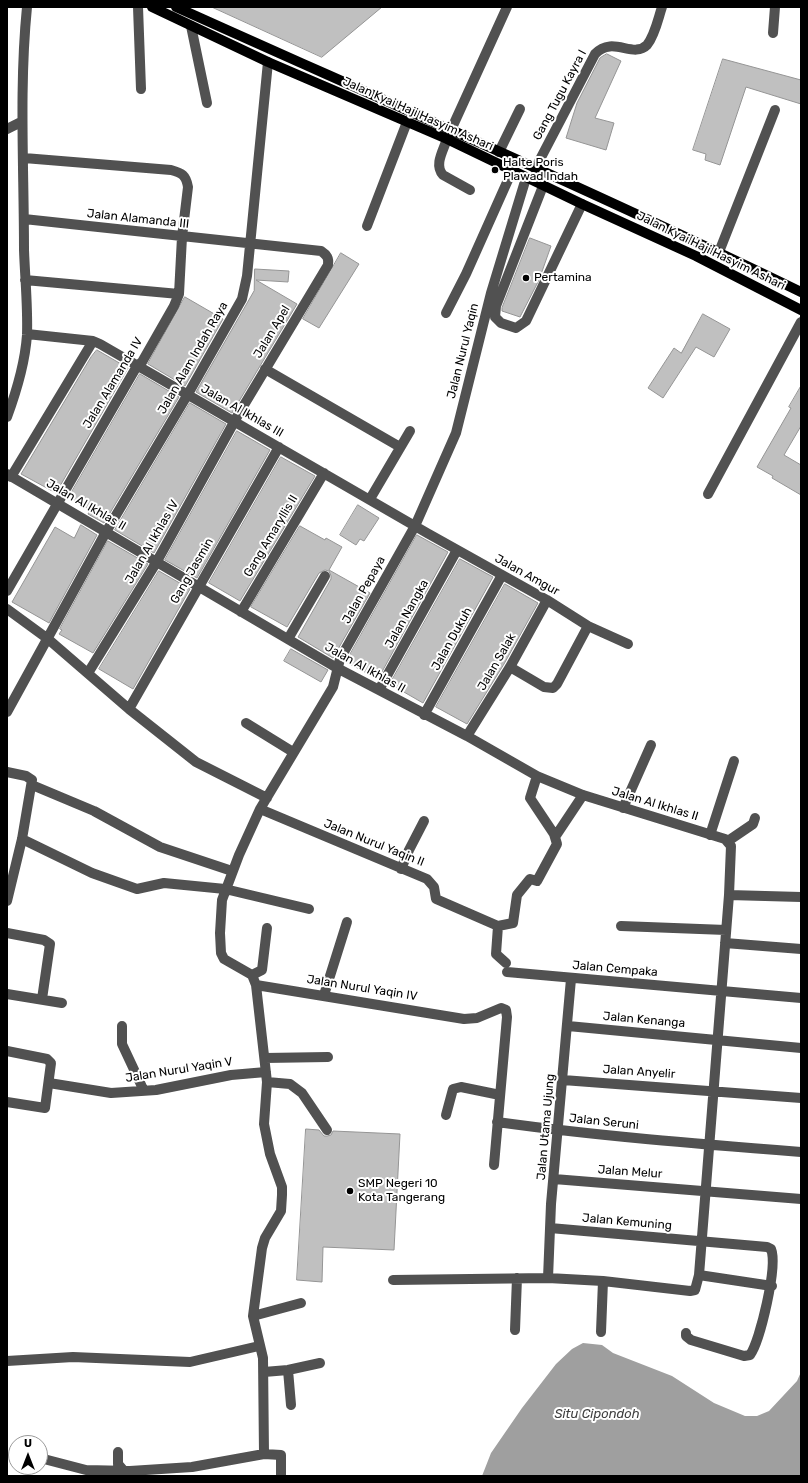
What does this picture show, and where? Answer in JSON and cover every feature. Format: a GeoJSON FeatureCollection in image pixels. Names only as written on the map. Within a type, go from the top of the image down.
{"type":"FeatureCollection","features":[{"type":"Feature","properties":{"kind":"main road","name":"Jalan Kyai Haji Hasyim Ashari"},"geometry":{"type":"LineString","coordinates":[[152,7],[268,62],[406,122],[499,152],[719,252],[801,292]]}},
{"type":"Feature","properties":{"kind":"main road","name":"Jalan Kyai Haji Hasyim Ashari"},"geometry":{"type":"LineString","coordinates":[[176,7],[269,49],[449,135],[526,178],[696,256],[801,310]]}},
{"type":"Feature","properties":{"kind":"main road"},"geometry":{"type":"LineString","coordinates":[[268,62],[269,49]]}},
{"type":"Feature","properties":{"kind":"main road"},"geometry":{"type":"LineString","coordinates":[[582,204],[587,192]]}},
{"type":"Feature","properties":{"kind":"street"},"geometry":{"type":"LineString","coordinates":[[7,417],[19,384],[27,334],[24,280],[24,158],[21,122],[22,57],[27,7]]}},
{"type":"Feature","properties":{"kind":"street"},"geometry":{"type":"LineString","coordinates":[[138,7],[141,89]]}},
{"type":"Feature","properties":{"kind":"street"},"geometry":{"type":"LineString","coordinates":[[470,190],[439,172],[439,163],[449,135],[507,7]]}},
{"type":"Feature","properties":{"kind":"street","name":"Gang Tugu Kayra I"},"geometry":{"type":"LineString","coordinates":[[536,169],[595,54],[599,50],[609,46],[635,50],[642,48],[648,43],[652,35],[662,7]]}},
{"type":"Feature","properties":{"kind":"street"},"geometry":{"type":"LineString","coordinates":[[773,34],[774,7]]}},
{"type":"Feature","properties":{"kind":"street"},"geometry":{"type":"LineString","coordinates":[[191,26],[207,103]]}},
{"type":"Feature","properties":{"kind":"street","name":"Jalan Alam Indah Raya"},"geometry":{"type":"LineString","coordinates":[[7,712],[106,532],[188,394],[242,299],[245,288],[250,243],[268,62]]}},
{"type":"Feature","properties":{"kind":"street"},"geometry":{"type":"LineString","coordinates":[[499,152],[520,109]]}},
{"type":"Feature","properties":{"kind":"street"},"geometry":{"type":"LineString","coordinates":[[719,252],[775,110]]}},
{"type":"Feature","properties":{"kind":"street"},"geometry":{"type":"LineString","coordinates":[[7,129],[21,122]]}},
{"type":"Feature","properties":{"kind":"street"},"geometry":{"type":"LineString","coordinates":[[367,226],[406,122]]}},
{"type":"Feature","properties":{"kind":"street","name":"Jalan Alamanda IV"},"geometry":{"type":"LineString","coordinates":[[7,591],[137,366],[142,362],[174,306],[179,294],[182,237],[188,187],[187,178],[183,173],[171,170],[24,158]]}},
{"type":"Feature","properties":{"kind":"street"},"geometry":{"type":"LineString","coordinates":[[446,313],[466,274],[512,171]]}},
{"type":"Feature","properties":{"kind":"street","name":"Jalan Nurul Yaqin"},"geometry":{"type":"LineString","coordinates":[[415,526],[456,433],[491,293],[526,178]]}},
{"type":"Feature","properties":{"kind":"street"},"geometry":{"type":"LineString","coordinates":[[543,186],[496,306],[495,317],[502,323],[516,328],[526,320],[582,204]]}},
{"type":"Feature","properties":{"kind":"street","name":"Jalan Alamanda III"},"geometry":{"type":"LineString","coordinates":[[24,219],[321,251],[328,257]]}},
{"type":"Feature","properties":{"kind":"street","name":"Jalan Apel"},"geometry":{"type":"LineString","coordinates":[[235,421],[328,266],[328,257]]}},
{"type":"Feature","properties":{"kind":"street"},"geometry":{"type":"LineString","coordinates":[[24,280],[179,294]]}},
{"type":"Feature","properties":{"kind":"street"},"geometry":{"type":"LineString","coordinates":[[708,494],[801,322]]}},
{"type":"Feature","properties":{"kind":"street","name":"Jalan Al Ikhlas III"},"geometry":{"type":"LineString","coordinates":[[27,334],[93,341],[235,421],[415,526]]}},
{"type":"Feature","properties":{"kind":"street"},"geometry":{"type":"LineString","coordinates":[[9,476],[93,341]]}},
{"type":"Feature","properties":{"kind":"street"},"geometry":{"type":"LineString","coordinates":[[265,369],[400,447]]}},
{"type":"Feature","properties":{"kind":"street","name":"Jalan Al Ikhlas IV"},"geometry":{"type":"LineString","coordinates":[[88,673],[157,561],[235,421]]}},
{"type":"Feature","properties":{"kind":"street"},"geometry":{"type":"LineString","coordinates":[[370,499],[410,431]]}},
{"type":"Feature","properties":{"kind":"street","name":"Gang Jasmin"},"geometry":{"type":"LineString","coordinates":[[129,709],[198,586],[279,447]]}},
{"type":"Feature","properties":{"kind":"street","name":"Gang Amaryllis II"},"geometry":{"type":"LineString","coordinates":[[241,612],[324,473]]}},
{"type":"Feature","properties":{"kind":"street","name":"Jalan Al Ikhlas II"},"geometry":{"type":"LineString","coordinates":[[9,476],[157,561],[337,668],[424,715],[467,736],[537,776],[583,795],[729,842]]}},
{"type":"Feature","properties":{"kind":"street","name":"Jalan Amgur"},"geometry":{"type":"LineString","coordinates":[[415,526],[547,600],[588,626],[628,644]]}},
{"type":"Feature","properties":{"kind":"street","name":"Jalan Pepaya"},"geometry":{"type":"LineString","coordinates":[[252,975],[224,960],[221,953],[221,921],[225,889],[260,809],[332,687],[340,659],[415,526]]}},
{"type":"Feature","properties":{"kind":"street","name":"Jalan Nangka"},"geometry":{"type":"LineString","coordinates":[[379,690],[457,550]]}},
{"type":"Feature","properties":{"kind":"street","name":"Jalan Dukuh"},"geometry":{"type":"LineString","coordinates":[[424,715],[502,575]]}},
{"type":"Feature","properties":{"kind":"street"},"geometry":{"type":"LineString","coordinates":[[288,639],[325,576]]}},
{"type":"Feature","properties":{"kind":"street","name":"Jalan Salak"},"geometry":{"type":"LineString","coordinates":[[467,736],[510,667],[547,600]]}},
{"type":"Feature","properties":{"kind":"street"},"geometry":{"type":"LineString","coordinates":[[7,609],[48,638],[129,709],[196,762],[267,798]]}},
{"type":"Feature","properties":{"kind":"street"},"geometry":{"type":"LineString","coordinates":[[510,667],[544,687],[553,688],[557,684],[588,626]]}},
{"type":"Feature","properties":{"kind":"street"},"geometry":{"type":"LineString","coordinates":[[246,723],[293,752]]}},
{"type":"Feature","properties":{"kind":"street"},"geometry":{"type":"LineString","coordinates":[[623,808],[651,745]]}},
{"type":"Feature","properties":{"kind":"street"},"geometry":{"type":"LineString","coordinates":[[710,835],[734,761]]}},
{"type":"Feature","properties":{"kind":"street"},"geometry":{"type":"LineString","coordinates":[[7,772],[31,781],[94,811],[160,847],[232,871]]}},
{"type":"Feature","properties":{"kind":"street"},"geometry":{"type":"LineString","coordinates":[[498,926],[513,923],[516,895],[530,879],[537,881],[557,844],[555,837],[530,798],[537,776]]}},
{"type":"Feature","properties":{"kind":"street"},"geometry":{"type":"LineString","coordinates":[[7,902],[22,839],[31,781]]}},
{"type":"Feature","properties":{"kind":"street"},"geometry":{"type":"LineString","coordinates":[[555,837],[583,795]]}},
{"type":"Feature","properties":{"kind":"street","name":"Jalan Nurul Yaqin II"},"geometry":{"type":"LineString","coordinates":[[260,809],[431,882],[434,887],[436,899],[498,926]]}},
{"type":"Feature","properties":{"kind":"street"},"geometry":{"type":"LineString","coordinates":[[393,1280],[548,1278],[603,1281],[690,1292],[695,1290],[701,1241],[729,895],[731,846],[729,842],[753,824],[755,818]]}},
{"type":"Feature","properties":{"kind":"street"},"geometry":{"type":"LineString","coordinates":[[401,869],[408,850],[424,821]]}},
{"type":"Feature","properties":{"kind":"street"},"geometry":{"type":"LineString","coordinates":[[22,839],[92,873],[137,889],[164,883],[225,889],[309,909]]}},
{"type":"Feature","properties":{"kind":"street"},"geometry":{"type":"LineString","coordinates":[[729,895],[801,897]]}},
{"type":"Feature","properties":{"kind":"street"},"geometry":{"type":"LineString","coordinates":[[324,995],[346,922]]}},
{"type":"Feature","properties":{"kind":"street","name":"Jalan Cempaka"},"geometry":{"type":"LineString","coordinates":[[498,926],[496,954],[506,968],[571,979],[801,998]]}},
{"type":"Feature","properties":{"kind":"street"},"geometry":{"type":"LineString","coordinates":[[621,926],[726,930]]}},
{"type":"Feature","properties":{"kind":"street"},"geometry":{"type":"LineString","coordinates":[[264,1454],[263,1358],[253,1316],[262,1248],[265,1238],[278,1217],[282,1203],[282,1187],[270,1154],[264,1124],[266,1077],[265,1058],[256,985],[252,975],[262,970],[267,928]]}},
{"type":"Feature","properties":{"kind":"street"},"geometry":{"type":"LineString","coordinates":[[7,933],[44,940],[50,944],[42,999]]}},
{"type":"Feature","properties":{"kind":"street"},"geometry":{"type":"LineString","coordinates":[[725,943],[801,949]]}},
{"type":"Feature","properties":{"kind":"street","name":"Jalan Utama Ujung"},"geometry":{"type":"LineString","coordinates":[[548,1278],[550,1228],[571,979]]}},
{"type":"Feature","properties":{"kind":"street","name":"Jalan Nurul Yaqin IV"},"geometry":{"type":"LineString","coordinates":[[256,985],[464,1019],[477,1018],[501,1008],[506,1010],[507,1017],[500,1095]]}},
{"type":"Feature","properties":{"kind":"street"},"geometry":{"type":"LineString","coordinates":[[7,994],[42,999],[62,1004]]}},
{"type":"Feature","properties":{"kind":"street"},"geometry":{"type":"LineString","coordinates":[[122,1026],[122,1044],[144,1091]]}},
{"type":"Feature","properties":{"kind":"street","name":"Jalan Kenanga"},"geometry":{"type":"LineString","coordinates":[[568,1026],[801,1048]]}},
{"type":"Feature","properties":{"kind":"street"},"geometry":{"type":"LineString","coordinates":[[7,1051],[50,1060],[51,1063],[46,1108],[7,1102]]}},
{"type":"Feature","properties":{"kind":"street"},"geometry":{"type":"LineString","coordinates":[[265,1058],[328,1056]]}},
{"type":"Feature","properties":{"kind":"street","name":"Jalan Nurul Yaqin V"},"geometry":{"type":"LineString","coordinates":[[49,1083],[111,1093],[144,1091],[231,1075],[266,1077],[290,1084],[302,1093],[327,1130]]}},
{"type":"Feature","properties":{"kind":"street","name":"Jalan Anyelir"},"geometry":{"type":"LineString","coordinates":[[563,1080],[801,1098]]}},
{"type":"Feature","properties":{"kind":"street"},"geometry":{"type":"LineString","coordinates":[[446,1114],[453,1090],[456,1087],[461,1086],[500,1095],[494,1165]]}},
{"type":"Feature","properties":{"kind":"street","name":"Jalan Seruni"},"geometry":{"type":"LineString","coordinates":[[497,1122],[558,1130],[708,1145],[801,1152]]}},
{"type":"Feature","properties":{"kind":"street","name":"Jalan Melur"},"geometry":{"type":"LineString","coordinates":[[554,1179],[801,1198]]}},
{"type":"Feature","properties":{"kind":"street","name":"Jalan Kemuning"},"geometry":{"type":"LineString","coordinates":[[550,1228],[770,1248],[774,1262],[772,1286]]}},
{"type":"Feature","properties":{"kind":"street"},"geometry":{"type":"LineString","coordinates":[[686,1333],[686,1336],[691,1340],[744,1356],[750,1355],[772,1286],[698,1275]]}},
{"type":"Feature","properties":{"kind":"street"},"geometry":{"type":"LineString","coordinates":[[515,1330],[518,1278]]}},
{"type":"Feature","properties":{"kind":"street"},"geometry":{"type":"LineString","coordinates":[[601,1332],[603,1281]]}},
{"type":"Feature","properties":{"kind":"street"},"geometry":{"type":"LineString","coordinates":[[253,1316],[300,1303]]}},
{"type":"Feature","properties":{"kind":"street"},"geometry":{"type":"LineString","coordinates":[[7,1361],[78,1357],[190,1362],[260,1346]]}},
{"type":"Feature","properties":{"kind":"street"},"geometry":{"type":"LineString","coordinates":[[264,1372],[288,1370],[320,1363]]}},
{"type":"Feature","properties":{"kind":"street"},"geometry":{"type":"LineString","coordinates":[[288,1370],[291,1405]]}},
{"type":"Feature","properties":{"kind":"street"},"geometry":{"type":"LineString","coordinates":[[118,1452],[118,1464],[124,1474]]}},
{"type":"Feature","properties":{"kind":"street"},"geometry":{"type":"LineString","coordinates":[[48,1460],[86,1470],[124,1474],[192,1467],[264,1454],[281,1455],[282,1476]]}},
{"type":"Feature","properties":{"kind":"water","name":"Situ Cipondoh"},"geometry":{"type":"Polygon","coordinates":[[[583,1343],[602,1345],[613,1353],[672,1376],[714,1403],[745,1416],[757,1416],[769,1411],[797,1381],[801,1372],[801,1476],[482,1476],[491,1453],[522,1408],[556,1364],[572,1349],[583,1343]]]}},
{"type":"Feature","properties":{"kind":"building"},"geometry":{"type":"Polygon","coordinates":[[[212,7],[382,7],[322,57],[212,7]]]}},
{"type":"Feature","properties":{"kind":"building"},"geometry":{"type":"Polygon","coordinates":[[[607,54],[621,61],[595,118],[614,123],[606,150],[566,138],[577,103],[600,58],[607,54]]]}},
{"type":"Feature","properties":{"kind":"building"},"geometry":{"type":"Polygon","coordinates":[[[723,59],[801,80],[801,104],[746,87],[720,165],[705,160],[706,154],[693,150],[723,59]]]}},
{"type":"Feature","properties":{"kind":"building","name":"Pertamina"},"geometry":{"type":"Polygon","coordinates":[[[530,238],[551,246],[539,280],[520,317],[502,311],[502,308],[530,238]]]}},
{"type":"Feature","properties":{"kind":"building"},"geometry":{"type":"Polygon","coordinates":[[[341,253],[359,264],[319,328],[303,319],[341,253]]]}},
{"type":"Feature","properties":{"kind":"building"},"geometry":{"type":"Polygon","coordinates":[[[255,269],[289,271],[288,282],[256,280],[297,304],[232,413],[196,392],[254,291],[255,269]]]}},
{"type":"Feature","properties":{"kind":"building"},"geometry":{"type":"Polygon","coordinates":[[[185,297],[223,319],[185,386],[148,364],[185,297]]]}},
{"type":"Feature","properties":{"kind":"building"},"geometry":{"type":"Polygon","coordinates":[[[703,314],[730,329],[714,357],[696,347],[663,398],[648,388],[674,348],[681,353],[703,314]]]}},
{"type":"Feature","properties":{"kind":"building"},"geometry":{"type":"Polygon","coordinates":[[[97,350],[128,368],[56,493],[21,474],[91,357],[97,350]]]}},
{"type":"Feature","properties":{"kind":"building"},"geometry":{"type":"Polygon","coordinates":[[[140,374],[179,397],[104,523],[88,514],[90,510],[69,497],[140,374]]]}},
{"type":"Feature","properties":{"kind":"building"},"geometry":{"type":"Polygon","coordinates":[[[801,386],[801,426],[784,455],[801,465],[801,495],[772,478],[773,476],[757,467],[791,408],[789,407],[801,386]]]}},
{"type":"Feature","properties":{"kind":"building"},"geometry":{"type":"Polygon","coordinates":[[[190,403],[226,424],[154,553],[115,530],[190,403]]]}},
{"type":"Feature","properties":{"kind":"building"},"geometry":{"type":"Polygon","coordinates":[[[237,431],[270,450],[197,578],[165,560],[237,431]]]}},
{"type":"Feature","properties":{"kind":"building"},"geometry":{"type":"Polygon","coordinates":[[[281,457],[315,476],[240,601],[209,583],[281,457]]]}},
{"type":"Feature","properties":{"kind":"building"},"geometry":{"type":"Polygon","coordinates":[[[358,505],[379,518],[364,541],[360,539],[356,545],[340,535],[358,505]]]}},
{"type":"Feature","properties":{"kind":"building"},"geometry":{"type":"Polygon","coordinates":[[[81,525],[97,535],[49,623],[12,602],[55,527],[74,538],[81,525]]]}},
{"type":"Feature","properties":{"kind":"building"},"geometry":{"type":"Polygon","coordinates":[[[300,526],[325,540],[326,538],[342,547],[329,570],[370,593],[333,658],[298,637],[331,579],[329,571],[325,570],[319,573],[287,627],[251,607],[300,526]]]}},
{"type":"Feature","properties":{"kind":"building"},"geometry":{"type":"Polygon","coordinates":[[[417,535],[448,552],[378,679],[346,662],[417,535]]]}},
{"type":"Feature","properties":{"kind":"building"},"geometry":{"type":"Polygon","coordinates":[[[108,541],[148,564],[93,653],[59,634],[62,630],[60,629],[108,541]]]}},
{"type":"Feature","properties":{"kind":"building"},"geometry":{"type":"Polygon","coordinates":[[[460,559],[493,577],[423,703],[390,684],[460,559]]]}},
{"type":"Feature","properties":{"kind":"building"},"geometry":{"type":"Polygon","coordinates":[[[159,571],[190,589],[133,689],[99,669],[159,571]]]}},
{"type":"Feature","properties":{"kind":"building"},"geometry":{"type":"Polygon","coordinates":[[[505,584],[538,603],[504,664],[467,724],[436,707],[505,584]]]}},
{"type":"Feature","properties":{"kind":"building"},"geometry":{"type":"Polygon","coordinates":[[[291,649],[328,670],[321,682],[284,661],[291,649]]]}},
{"type":"Feature","properties":{"kind":"building","name":"SMP Negeri 10 Kota Tangerang"},"geometry":{"type":"Polygon","coordinates":[[[306,1129],[319,1130],[324,1136],[331,1135],[333,1131],[400,1134],[394,1250],[323,1247],[322,1282],[297,1280],[306,1129]]]}},
{"type":"Feature","properties":{"kind":"place","name":"Halte Poris Plawad Indah"},"geometry":{"type":"Point","coordinates":[495,170]}},
{"type":"Feature","properties":{"kind":"place","name":"Pertamina"},"geometry":{"type":"Point","coordinates":[526,278]}},
{"type":"Feature","properties":{"kind":"place","name":"SMP Negeri 10 Kota Tangerang"},"geometry":{"type":"Point","coordinates":[350,1191]}}]}
